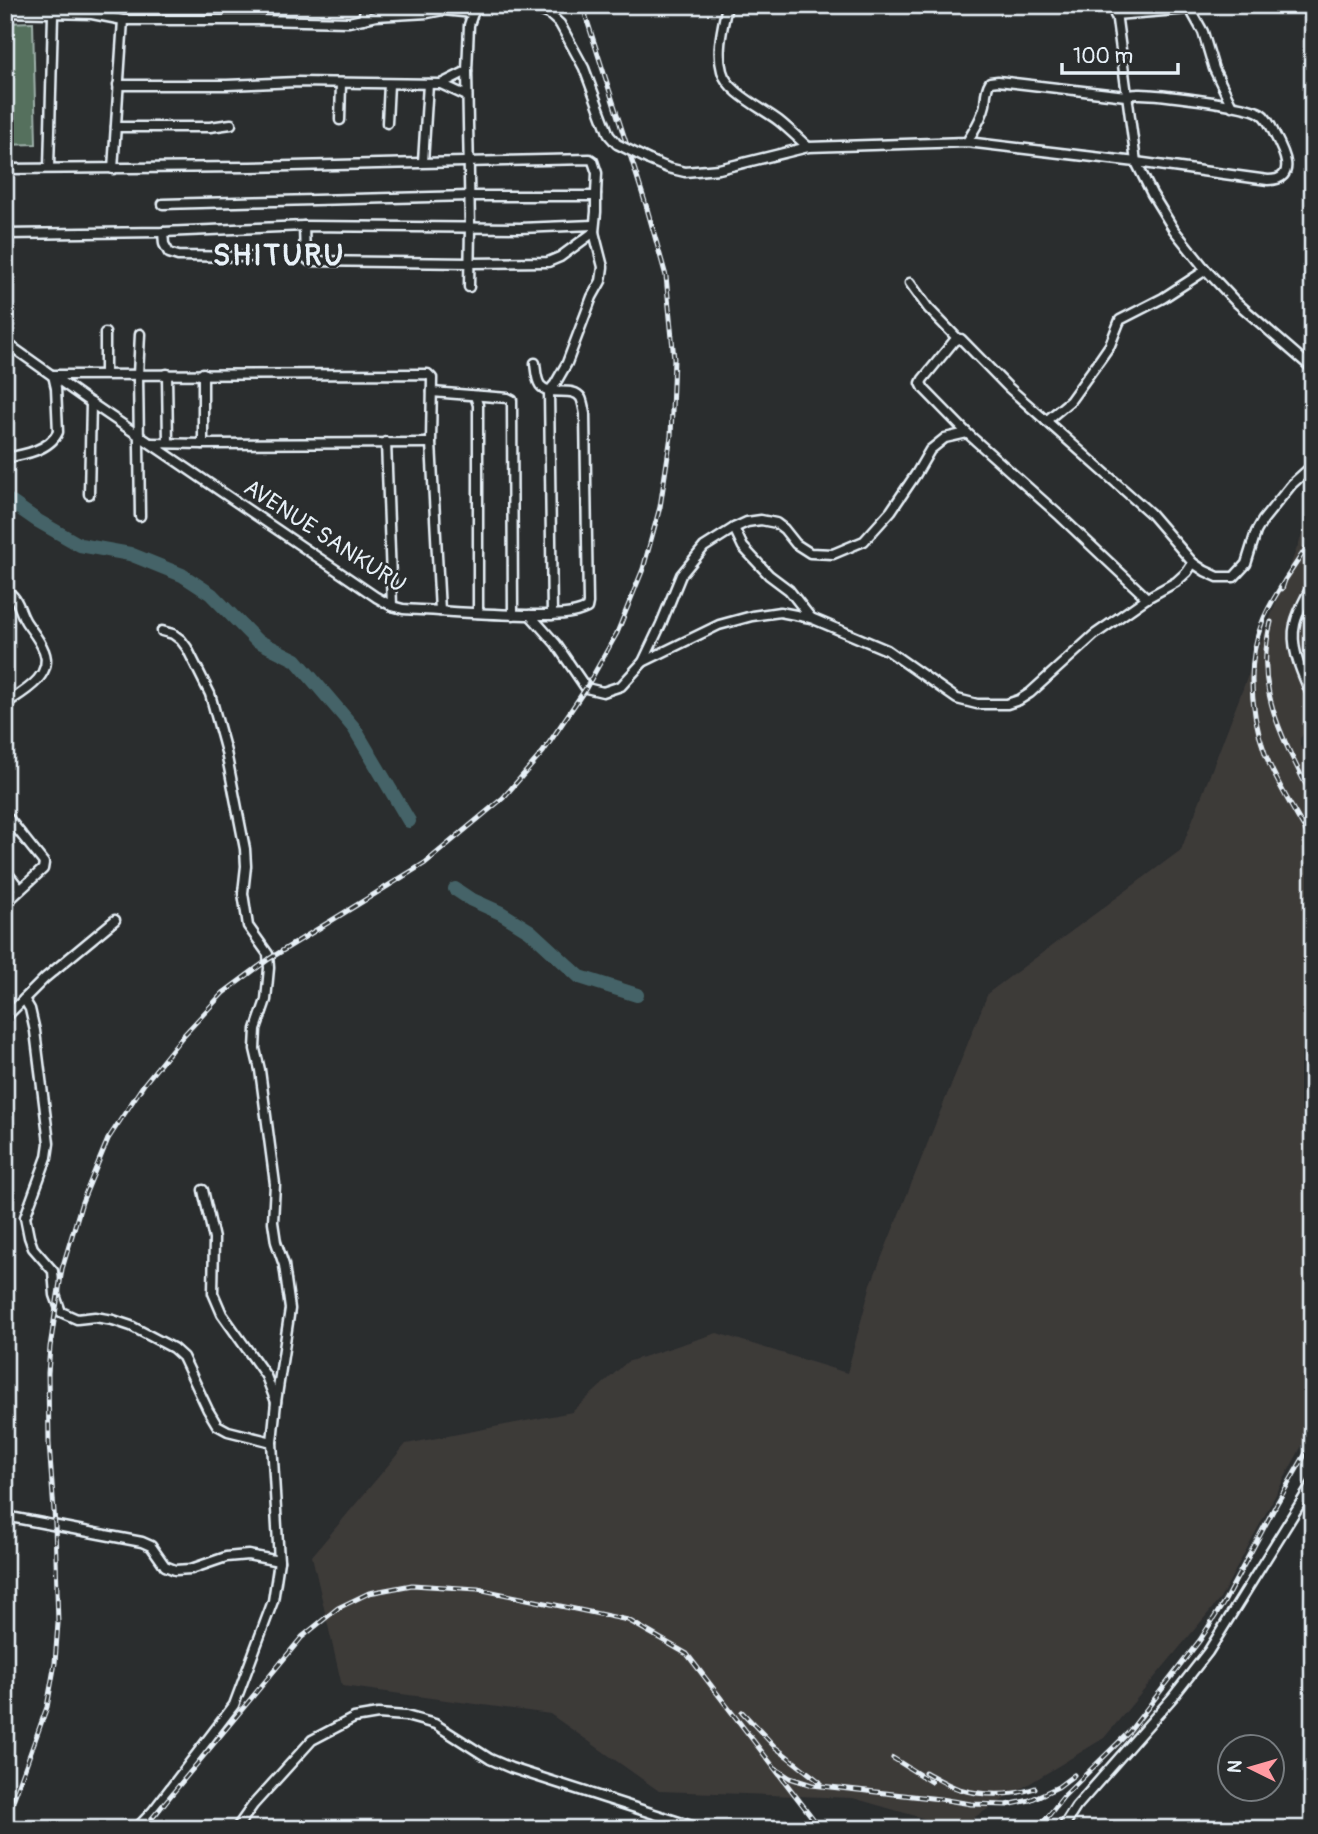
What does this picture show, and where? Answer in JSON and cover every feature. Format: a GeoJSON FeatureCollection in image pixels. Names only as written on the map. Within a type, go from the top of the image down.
{"type":"FeatureCollection","features":[{"type":"Feature","properties":{"kind":"street"},"geometry":{"type":"LineString","coordinates":[[92,15],[97,5]]}},
{"type":"Feature","properties":{"kind":"street"},"geometry":{"type":"LineString","coordinates":[[363,19],[366,5]]}},
{"type":"Feature","properties":{"kind":"street"},"geometry":{"type":"LineString","coordinates":[[428,13],[434,5]]}},
{"type":"Feature","properties":{"kind":"street"},"geometry":{"type":"LineString","coordinates":[[469,287],[467,71],[469,25],[473,13],[481,5]]}},
{"type":"Feature","properties":{"kind":"street"},"geometry":{"type":"LineString","coordinates":[[526,5],[549,14],[560,24],[584,68],[609,135],[617,145],[668,168],[685,172],[719,169],[808,147],[967,142],[1268,180],[1279,178],[1285,172],[1286,156],[1261,113],[1232,106],[1147,94],[1126,96],[990,82],[986,88],[985,107],[967,142]]}},
{"type":"Feature","properties":{"kind":"street"},"geometry":{"type":"LineString","coordinates":[[727,5],[720,48],[722,74],[736,93],[782,123],[808,147]]}},
{"type":"Feature","properties":{"kind":"street"},"geometry":{"type":"LineString","coordinates":[[1232,106],[1214,69],[1203,32],[1189,7],[1115,10],[1136,162],[1152,194],[1174,230],[1235,302],[1313,369]]}},
{"type":"Feature","properties":{"kind":"street"},"geometry":{"type":"LineString","coordinates":[[5,12],[40,9],[53,15],[92,15],[123,20],[349,22],[376,16],[443,10],[473,13]]}},
{"type":"Feature","properties":{"kind":"street"},"geometry":{"type":"LineString","coordinates":[[49,168],[53,15]]}},
{"type":"Feature","properties":{"kind":"street"},"geometry":{"type":"LineString","coordinates":[[113,169],[123,20]]}},
{"type":"Feature","properties":{"kind":"street"},"geometry":{"type":"LineString","coordinates":[[441,84],[467,71]]}},
{"type":"Feature","properties":{"kind":"street"},"geometry":{"type":"LineString","coordinates":[[118,85],[296,82],[441,84],[467,96]]}},
{"type":"Feature","properties":{"kind":"street"},"geometry":{"type":"LineString","coordinates":[[340,120],[341,83]]}},
{"type":"Feature","properties":{"kind":"street"},"geometry":{"type":"LineString","coordinates":[[387,123],[389,84]]}},
{"type":"Feature","properties":{"kind":"street"},"geometry":{"type":"LineString","coordinates":[[423,162],[428,84]]}},
{"type":"Feature","properties":{"kind":"street"},"geometry":{"type":"LineString","coordinates":[[116,127],[210,127],[232,124]]}},
{"type":"Feature","properties":{"kind":"street"},"geometry":{"type":"LineString","coordinates":[[5,169],[593,161],[597,173],[594,229],[603,267],[601,281],[592,297],[567,363],[549,391],[552,615]]}},
{"type":"Feature","properties":{"kind":"street"},"geometry":{"type":"LineString","coordinates":[[163,204],[596,194]]}},
{"type":"Feature","properties":{"kind":"street"},"geometry":{"type":"LineString","coordinates":[[5,234],[163,232],[304,226],[594,229]]}},
{"type":"Feature","properties":{"kind":"street"},"geometry":{"type":"LineString","coordinates":[[304,226],[305,257],[309,261],[470,263],[548,262],[560,257],[594,229]]}},
{"type":"Feature","properties":{"kind":"street"},"geometry":{"type":"LineString","coordinates":[[163,232],[164,244],[169,253],[178,256],[250,257]]}},
{"type":"Feature","properties":{"kind":"street"},"geometry":{"type":"LineString","coordinates":[[1046,421],[1070,401],[1110,345],[1120,320],[1163,298],[1206,270]]}},
{"type":"Feature","properties":{"kind":"street"},"geometry":{"type":"LineString","coordinates":[[910,283],[928,308],[958,338],[1150,513],[1193,563],[1218,577],[1234,577],[1246,564],[1263,520],[1292,484],[1313,465]]}},
{"type":"Feature","properties":{"kind":"street"},"geometry":{"type":"LineString","coordinates":[[105,333],[105,373]]}},
{"type":"Feature","properties":{"kind":"street"},"geometry":{"type":"LineString","coordinates":[[140,334],[140,516]]}},
{"type":"Feature","properties":{"kind":"street"},"geometry":{"type":"LineString","coordinates":[[958,338],[923,379],[921,383],[924,388],[967,432],[1147,598]]}},
{"type":"Feature","properties":{"kind":"street","name":"AVENUE SANKURU"},"geometry":{"type":"LineString","coordinates":[[5,342],[376,597],[403,609],[552,615],[582,611],[586,608],[585,414],[582,399],[578,394],[549,391]]}},
{"type":"Feature","properties":{"kind":"street"},"geometry":{"type":"LineString","coordinates":[[535,363],[540,384],[549,391]]}},
{"type":"Feature","properties":{"kind":"street"},"geometry":{"type":"LineString","coordinates":[[203,373],[203,444]]}},
{"type":"Feature","properties":{"kind":"street"},"geometry":{"type":"LineString","coordinates":[[167,374],[168,443]]}},
{"type":"Feature","properties":{"kind":"street"},"geometry":{"type":"LineString","coordinates":[[5,458],[28,453],[56,437],[56,387],[52,375],[428,374],[432,378],[431,443],[440,611]]}},
{"type":"Feature","properties":{"kind":"street"},"geometry":{"type":"LineString","coordinates":[[432,392],[512,400],[513,615]]}},
{"type":"Feature","properties":{"kind":"street"},"geometry":{"type":"LineString","coordinates":[[475,396],[478,405],[478,613]]}},
{"type":"Feature","properties":{"kind":"street"},"geometry":{"type":"LineString","coordinates":[[89,494],[91,403]]}},
{"type":"Feature","properties":{"kind":"street"},"geometry":{"type":"LineString","coordinates":[[530,615],[556,645],[586,688],[603,692],[621,686],[643,662],[681,575],[704,547],[734,528],[761,520],[776,523],[796,544],[810,553],[833,554],[864,541],[891,511],[930,450],[945,438],[967,432]]}},
{"type":"Feature","properties":{"kind":"street"},"geometry":{"type":"LineString","coordinates":[[386,442],[392,606]]}},
{"type":"Feature","properties":{"kind":"street"},"geometry":{"type":"LineString","coordinates":[[150,443],[431,443]]}},
{"type":"Feature","properties":{"kind":"street"},"geometry":{"type":"LineString","coordinates":[[734,528],[743,547],[769,575],[789,590],[811,618]]}},
{"type":"Feature","properties":{"kind":"street"},"geometry":{"type":"LineString","coordinates":[[643,662],[719,625],[780,612],[811,618],[887,650],[957,699],[977,704],[1007,704],[1030,692],[1094,635],[1147,598],[1176,582],[1193,563]]}},
{"type":"Feature","properties":{"kind":"street"},"geometry":{"type":"LineString","coordinates":[[1313,583],[1295,625],[1294,647],[1313,699]]}},
{"type":"Feature","properties":{"kind":"street"},"geometry":{"type":"LineString","coordinates":[[5,590],[17,601],[24,618],[43,648],[47,662],[43,674],[5,704]]}},
{"type":"Feature","properties":{"kind":"street"},"geometry":{"type":"LineString","coordinates":[[136,1829],[153,1811],[234,1705],[273,1601],[279,1562],[272,1442],[290,1309],[284,1265],[273,1222],[273,1162],[255,1049],[256,1029],[265,999],[268,954],[248,926],[243,893],[245,849],[226,752],[210,694],[181,640],[162,631]]}},
{"type":"Feature","properties":{"kind":"street"},"geometry":{"type":"LineString","coordinates":[[5,814],[44,863],[43,869],[5,904]]}},
{"type":"Feature","properties":{"kind":"street"},"geometry":{"type":"LineString","coordinates":[[5,870],[20,889]]}},
{"type":"Feature","properties":{"kind":"street"},"geometry":{"type":"LineString","coordinates":[[5,1018],[45,978],[115,920]]}},
{"type":"Feature","properties":{"kind":"street"},"geometry":{"type":"LineString","coordinates":[[24,999],[30,1009],[35,1031],[49,1143],[47,1157],[25,1217],[33,1248],[53,1271],[58,1307],[61,1312],[77,1319],[95,1317],[131,1326],[173,1348],[183,1357],[217,1424],[228,1431],[272,1442]]}},
{"type":"Feature","properties":{"kind":"street"},"geometry":{"type":"LineString","coordinates":[[203,1190],[214,1239],[213,1293],[222,1314],[266,1376],[276,1402]]}},
{"type":"Feature","properties":{"kind":"street"},"geometry":{"type":"LineString","coordinates":[[1062,1829],[1076,1807],[1208,1652],[1313,1483]]}},
{"type":"Feature","properties":{"kind":"street"},"geometry":{"type":"LineString","coordinates":[[5,1516],[142,1542],[151,1546],[165,1566],[175,1570],[191,1569],[226,1557],[248,1555],[279,1562]]}},
{"type":"Feature","properties":{"kind":"street"},"geometry":{"type":"LineString","coordinates":[[236,1829],[253,1805],[312,1740],[354,1718],[377,1714],[406,1716],[435,1724],[490,1759],[511,1768],[701,1829]]}},
{"type":"Feature","properties":{"kind":"street"},"geometry":{"type":"LineString","coordinates":[[5,1820],[11,1829]]}},
{"type":"Feature","properties":{"kind":"shaded area"},"geometry":{"type":"Polygon","coordinates":[[[1313,506],[1313,717],[1300,739],[1300,745],[1313,774],[1313,1425],[1220,1599],[1104,1738],[957,1828],[853,1798],[659,1791],[550,1714],[342,1686],[312,1556],[406,1444],[572,1412],[627,1362],[717,1333],[847,1373],[871,1284],[988,993],[1181,850],[1313,506]]]}},
{"type":"Feature","properties":{"kind":"green space"},"geometry":{"type":"Polygon","coordinates":[[[33,22],[36,144],[5,145],[5,23],[33,22]]]}},
{"type":"Feature","properties":{"kind":"waterway"},"geometry":{"type":"LineString","coordinates":[[5,498],[80,545],[130,554],[182,575],[211,594],[256,640],[296,660],[354,728],[409,821]]}},
{"type":"Feature","properties":{"kind":"waterway"},"geometry":{"type":"LineString","coordinates":[[455,889],[530,931],[580,977],[637,995]]}},
{"type":"Feature","properties":{"kind":"railway"},"geometry":{"type":"LineString","coordinates":[[5,1823],[47,1707],[55,1663],[58,1623],[49,1443],[50,1347],[62,1269],[82,1202],[108,1139],[144,1084],[182,1037],[223,993],[269,959],[425,863],[503,798],[543,752],[586,688],[617,633],[643,569],[660,507],[671,436],[674,359],[666,276],[586,17],[585,5]]}},
{"type":"Feature","properties":{"kind":"railway"},"geometry":{"type":"LineString","coordinates":[[1282,589],[1285,580],[1313,538]]}},
{"type":"Feature","properties":{"kind":"railway"},"geometry":{"type":"LineString","coordinates":[[1285,580],[1267,612],[1256,641],[1253,699],[1260,737],[1273,772],[1313,843]]}},
{"type":"Feature","properties":{"kind":"railway"},"geometry":{"type":"LineString","coordinates":[[1271,622],[1266,659],[1269,694],[1287,746],[1313,797]]}},
{"type":"Feature","properties":{"kind":"railway"},"geometry":{"type":"LineString","coordinates":[[1038,1829],[1064,1796],[1129,1732],[1200,1640],[1223,1604],[1313,1441]]}},
{"type":"Feature","properties":{"kind":"railway"},"geometry":{"type":"LineString","coordinates":[[143,1829],[302,1637],[338,1608],[369,1593],[412,1585],[478,1589],[628,1620],[687,1654],[821,1829]]}},
{"type":"Feature","properties":{"kind":"railway"},"geometry":{"type":"LineString","coordinates":[[742,1712],[775,1747],[820,1782]]}},
{"type":"Feature","properties":{"kind":"railway"},"geometry":{"type":"LineString","coordinates":[[893,1758],[931,1782]]}},
{"type":"Feature","properties":{"kind":"railway"},"geometry":{"type":"LineString","coordinates":[[778,1770],[790,1778],[812,1785],[971,1804],[1007,1805],[1030,1800],[1058,1787],[1074,1775]]}},
{"type":"Feature","properties":{"kind":"railway"},"geometry":{"type":"LineString","coordinates":[[925,1772],[955,1787],[977,1793],[1007,1794],[1035,1788]]}},
{"type":"Feature","properties":{"kind":"district","name":"SHITURU"},"geometry":{"type":"Point","coordinates":[279,255]}}]}
